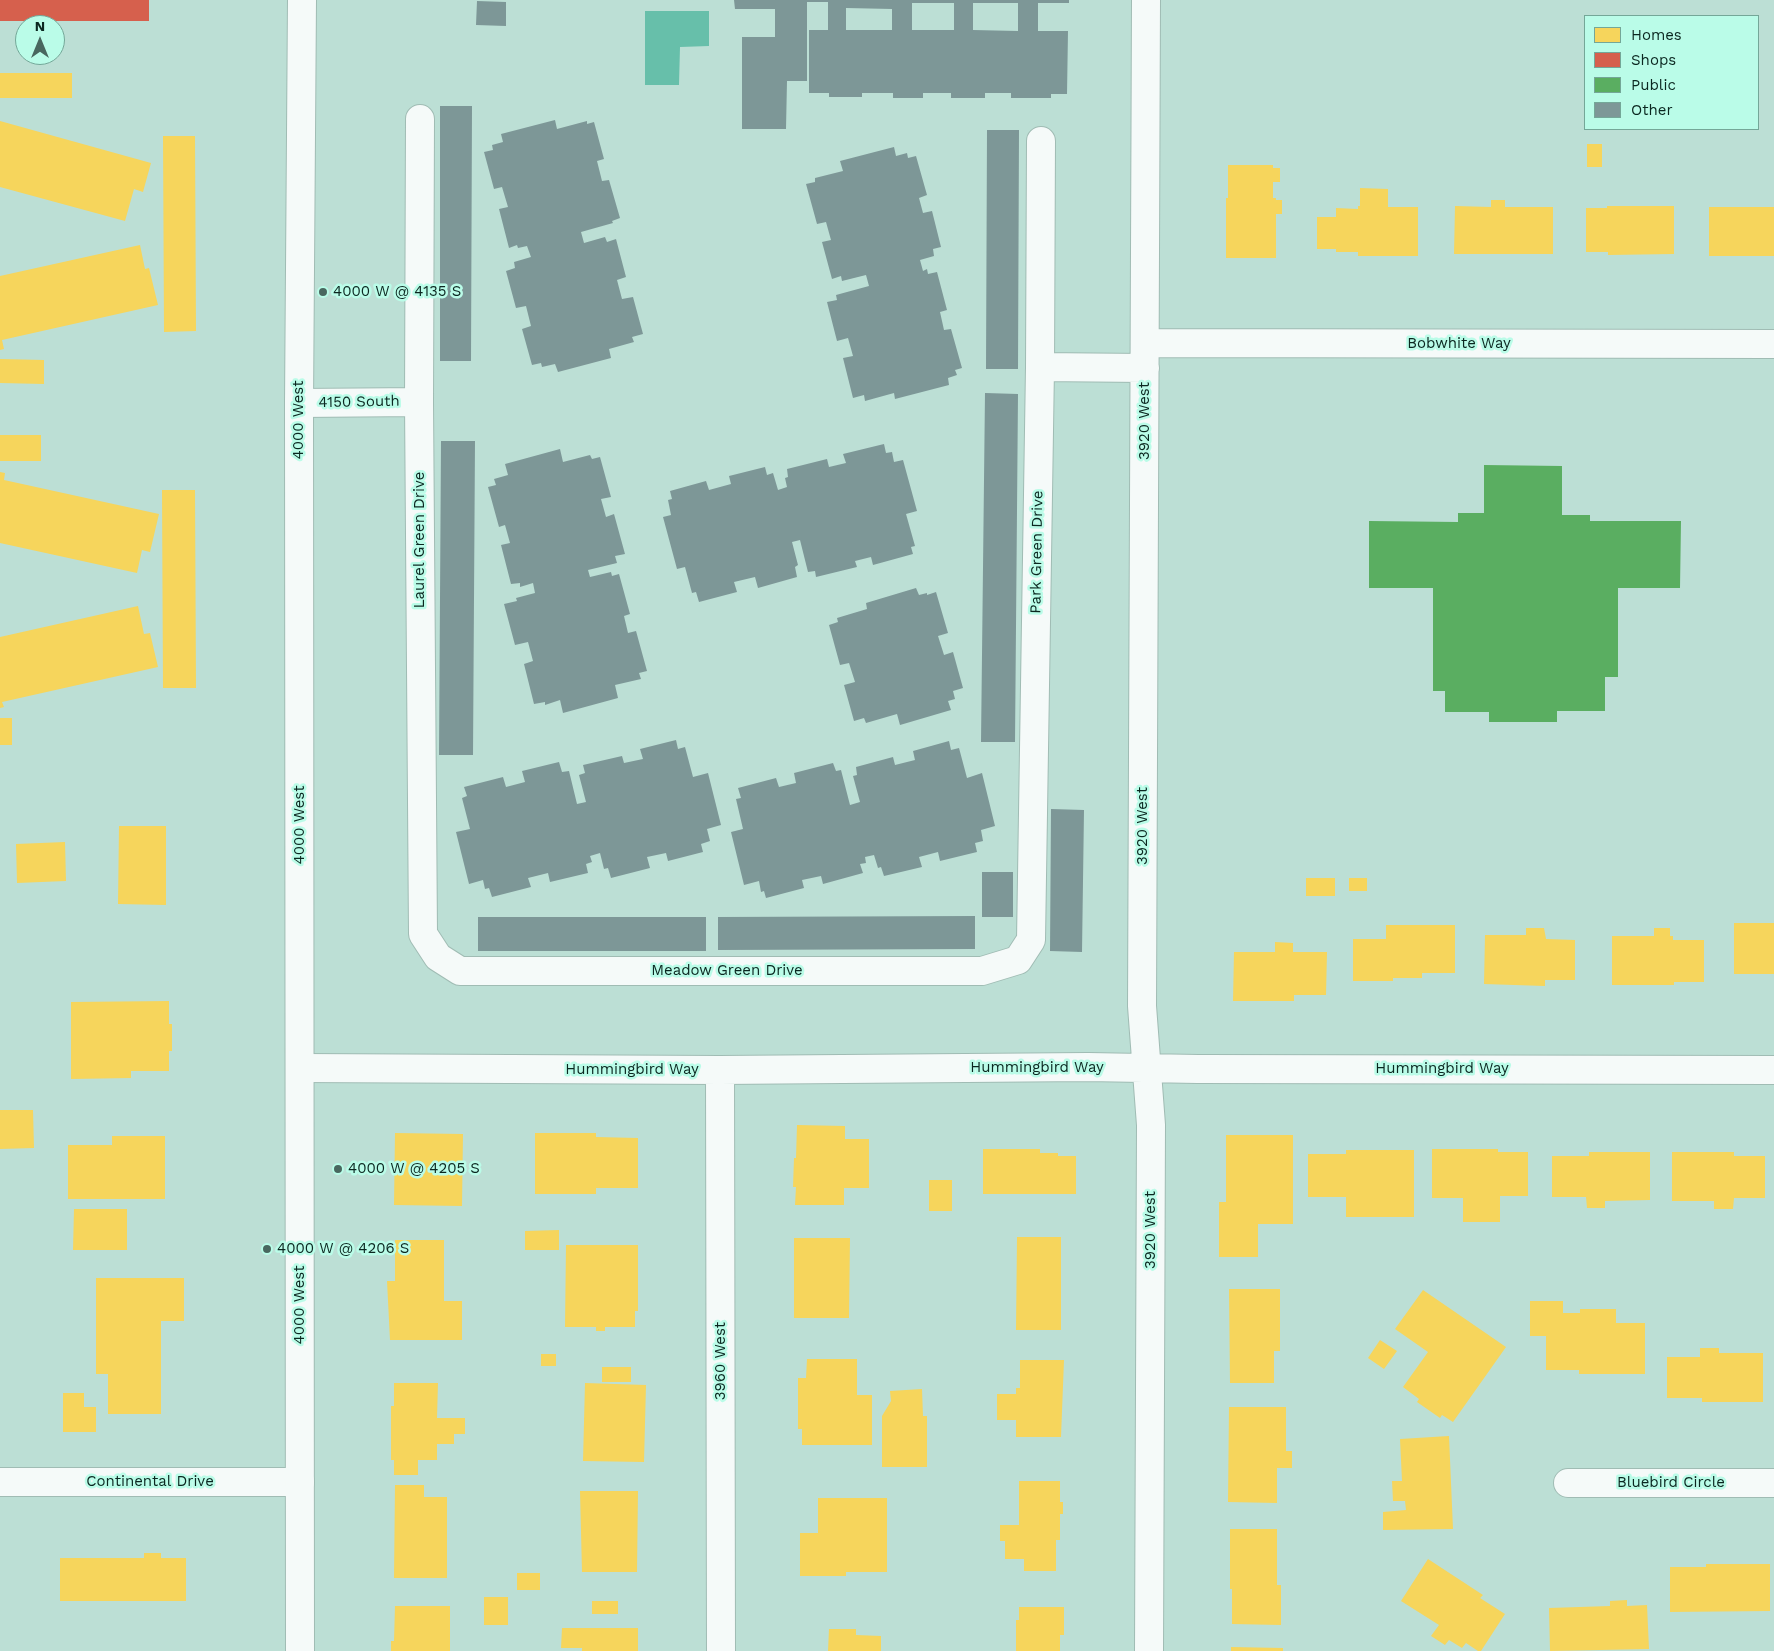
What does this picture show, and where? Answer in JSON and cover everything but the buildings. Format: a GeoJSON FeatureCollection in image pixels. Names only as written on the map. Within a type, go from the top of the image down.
{"type":"FeatureCollection","features":[{"type":"Feature","properties":{"kind":"street","name":"4000 West"},"geometry":{"type":"LineString","coordinates":[[300,1651],[299,403],[302,0]]}},
{"type":"Feature","properties":{"kind":"street","name":"3920 West"},"geometry":{"type":"LineString","coordinates":[[1146,0],[1142,1006],[1151,1125],[1149,1651]]}},
{"type":"Feature","properties":{"kind":"street","name":"Laurel Green Drive"},"geometry":{"type":"LineString","coordinates":[[420,119],[419,402],[423,934],[438,957]]}},
{"type":"Feature","properties":{"kind":"street","name":"Park Green Drive"},"geometry":{"type":"LineString","coordinates":[[1018,960],[1031,940],[1040,366],[1041,141]]}},
{"type":"Feature","properties":{"kind":"street","name":"Bobwhite Way"},"geometry":{"type":"LineString","coordinates":[[1040,366],[1145,356],[1774,344]]}},
{"type":"Feature","properties":{"kind":"street","name":"4150 South"},"geometry":{"type":"LineString","coordinates":[[299,403],[419,402]]}},
{"type":"Feature","properties":{"kind":"street","name":"Meadow Green Drive"},"geometry":{"type":"LineString","coordinates":[[438,957],[460,971],[982,971],[1018,960]]}},
{"type":"Feature","properties":{"kind":"street","name":"Hummingbird Way"},"geometry":{"type":"LineString","coordinates":[[300,1068],[720,1070],[1078,1067],[1774,1070]]}},
{"type":"Feature","properties":{"kind":"street","name":"3960 West"},"geometry":{"type":"LineString","coordinates":[[720,1070],[721,1651]]}},
{"type":"Feature","properties":{"kind":"street","name":"Continental Drive"},"geometry":{"type":"LineString","coordinates":[[0,1482],[300,1482]]}},
{"type":"Feature","properties":{"kind":"street","name":"Bluebird Circle"},"geometry":{"type":"LineString","coordinates":[[1568,1483],[1774,1483]]}},
{"type":"Feature","properties":{"kind":"shaded area"},"geometry":{"type":"Polygon","coordinates":[[[645,11],[709,11],[709,46],[680,47],[679,85],[645,85],[645,11]]]}},
{"type":"Feature","properties":{"kind":"place","name":"4000 W @ 4135 S"},"geometry":{"type":"Point","coordinates":[323,292]}},
{"type":"Feature","properties":{"kind":"place","name":"4000 W @ 4205 S"},"geometry":{"type":"Point","coordinates":[338,1169]}},
{"type":"Feature","properties":{"kind":"place","name":"4000 W @ 4206 S"},"geometry":{"type":"Point","coordinates":[267,1249]}}]}
